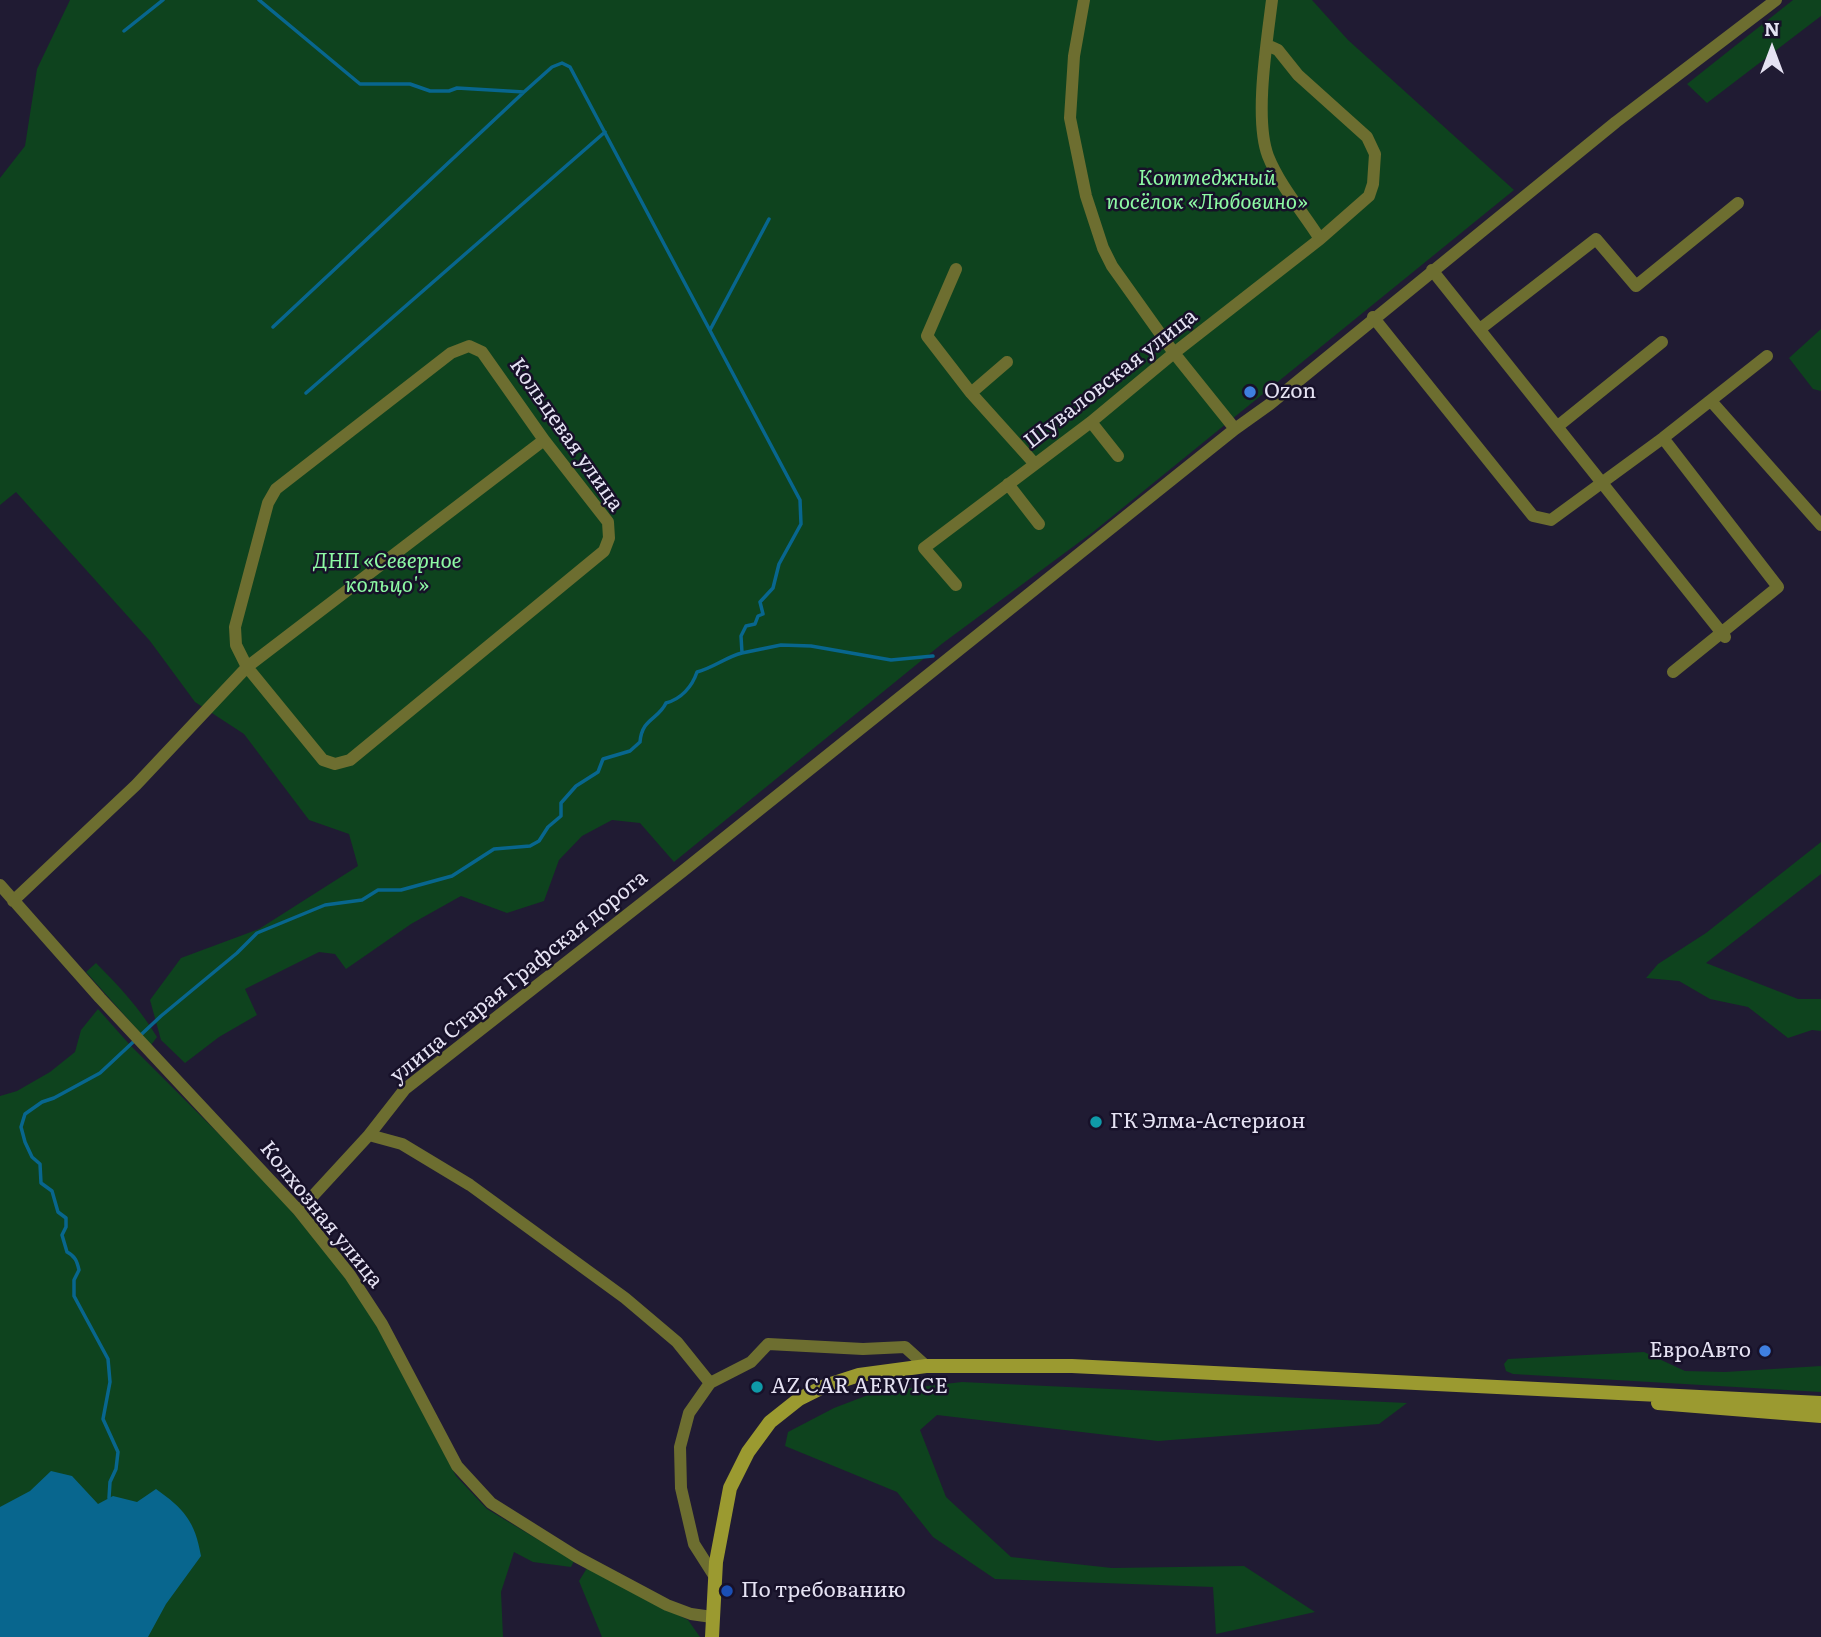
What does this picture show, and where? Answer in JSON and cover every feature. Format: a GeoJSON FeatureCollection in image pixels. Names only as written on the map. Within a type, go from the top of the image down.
{"type":"FeatureCollection","features":[{"type":"Feature","properties":{"kind":"main road"},"geometry":{"type":"LineString","coordinates":[[712,1637],[715,1577],[730,1488],[748,1452],[770,1422],[799,1399],[825,1386],[859,1375],[926,1366],[1072,1366],[1821,1403]]}},
{"type":"Feature","properties":{"kind":"main road"},"geometry":{"type":"LineString","coordinates":[[1500,1388],[1821,1416]]}},
{"type":"Feature","properties":{"kind":"street"},"geometry":{"type":"LineString","coordinates":[[1084,0],[1074,56],[1070,118],[1086,196],[1103,248],[1112,266],[1174,352],[1235,429]]}},
{"type":"Feature","properties":{"kind":"street"},"geometry":{"type":"LineString","coordinates":[[1272,0],[1263,107],[1264,142],[1276,173],[1320,239]]}},
{"type":"Feature","properties":{"kind":"street","name":"улица Старая Графская дорога"},"geometry":{"type":"LineString","coordinates":[[299,1211],[369,1135],[405,1089],[1235,429],[1270,404],[1373,317],[1616,122],[1776,0]]}},
{"type":"Feature","properties":{"kind":"street","name":"Шуваловская улица"},"geometry":{"type":"LineString","coordinates":[[956,585],[924,548],[1091,422],[1174,352],[1320,239],[1369,196],[1373,184],[1375,154],[1367,137],[1298,75],[1278,50],[1267,45]]}},
{"type":"Feature","properties":{"kind":"street"},"geometry":{"type":"LineString","coordinates":[[1480,329],[1596,239],[1636,286],[1738,203]]}},
{"type":"Feature","properties":{"kind":"street"},"geometry":{"type":"LineString","coordinates":[[956,269],[927,335],[971,393],[1034,463]]}},
{"type":"Feature","properties":{"kind":"street"},"geometry":{"type":"LineString","coordinates":[[1432,270],[1723,635]]}},
{"type":"Feature","properties":{"kind":"street"},"geometry":{"type":"LineString","coordinates":[[1373,317],[1533,516],[1550,520],[1663,438],[1767,356]]}},
{"type":"Feature","properties":{"kind":"street"},"geometry":{"type":"LineString","coordinates":[[1558,426],[1662,342]]}},
{"type":"Feature","properties":{"kind":"street","name":"Кольцевая улица"},"geometry":{"type":"LineString","coordinates":[[469,346],[482,352],[544,440],[608,522],[609,538],[604,551],[350,760],[335,764],[323,760],[247,667],[236,645],[235,627],[268,503],[276,489],[451,353],[469,346]]}},
{"type":"Feature","properties":{"kind":"street"},"geometry":{"type":"LineString","coordinates":[[971,393],[1007,362]]}},
{"type":"Feature","properties":{"kind":"street"},"geometry":{"type":"LineString","coordinates":[[1711,401],[1821,525]]}},
{"type":"Feature","properties":{"kind":"street"},"geometry":{"type":"LineString","coordinates":[[1091,422],[1118,456]]}},
{"type":"Feature","properties":{"kind":"street"},"geometry":{"type":"LineString","coordinates":[[1663,438],[1779,587],[1723,635],[1673,672]]}},
{"type":"Feature","properties":{"kind":"street"},"geometry":{"type":"LineString","coordinates":[[13,901],[136,785],[247,667],[544,440]]}},
{"type":"Feature","properties":{"kind":"street"},"geometry":{"type":"LineString","coordinates":[[1009,484],[1039,524]]}},
{"type":"Feature","properties":{"kind":"street","name":"Колхозная улица"},"geometry":{"type":"LineString","coordinates":[[0,885],[129,1029],[299,1211],[350,1275],[375,1313],[457,1466],[470,1482],[491,1503],[577,1557],[667,1605],[691,1614],[712,1617]]}},
{"type":"Feature","properties":{"kind":"street"},"geometry":{"type":"LineString","coordinates":[[369,1135],[402,1144],[470,1185],[625,1298],[677,1342],[710,1383]]}},
{"type":"Feature","properties":{"kind":"street"},"geometry":{"type":"LineString","coordinates":[[715,1577],[694,1544],[681,1488],[680,1447],[689,1413],[710,1383],[751,1362],[768,1344],[863,1349],[905,1347],[926,1366]]}},
{"type":"Feature","properties":{"kind":"green space"},"geometry":{"type":"Polygon","coordinates":[[[70,0],[1312,0],[1348,40],[1514,190],[1093,532],[943,643],[674,862],[640,823],[612,820],[582,836],[559,860],[544,901],[507,913],[461,896],[411,924],[346,969],[335,954],[319,952],[245,989],[257,1015],[219,1037],[185,1063],[161,1040],[150,1000],[181,958],[259,929],[358,866],[349,834],[309,820],[244,734],[195,702],[150,641],[16,492],[0,505],[0,178],[25,146],[37,69],[70,0]]]}},
{"type":"Feature","properties":{"kind":"green space"},"geometry":{"type":"Polygon","coordinates":[[[1793,0],[1821,0],[1821,16],[1707,103],[1687,84],[1793,0]]]}},
{"type":"Feature","properties":{"kind":"green space"},"geometry":{"type":"Polygon","coordinates":[[[1821,329],[1821,391],[1813,389],[1789,358],[1821,329]]]}},
{"type":"Feature","properties":{"kind":"green space"},"geometry":{"type":"Polygon","coordinates":[[[1821,842],[1821,874],[1706,963],[1798,999],[1821,999],[1821,1031],[1812,1030],[1788,1038],[1748,1007],[1710,999],[1679,981],[1646,978],[1658,964],[1706,933],[1821,842]]]}},
{"type":"Feature","properties":{"kind":"green space"},"geometry":{"type":"Polygon","coordinates":[[[96,963],[129,998],[157,1037],[151,1045],[86,972],[96,963]]]}},
{"type":"Feature","properties":{"kind":"green space"},"geometry":{"type":"Polygon","coordinates":[[[98,1009],[130,1045],[266,1181],[345,1275],[379,1330],[456,1476],[487,1509],[574,1561],[571,1567],[533,1562],[514,1552],[501,1592],[503,1637],[0,1637],[0,1096],[17,1091],[50,1072],[75,1052],[81,1030],[98,1009]]]}},
{"type":"Feature","properties":{"kind":"green space"},"geometry":{"type":"Polygon","coordinates":[[[1644,1352],[1685,1371],[1725,1372],[1821,1366],[1821,1392],[1513,1374],[1506,1371],[1504,1364],[1508,1359],[1644,1352]]]}},
{"type":"Feature","properties":{"kind":"green space"},"geometry":{"type":"Polygon","coordinates":[[[962,1382],[1407,1403],[1379,1424],[1158,1441],[937,1415],[920,1430],[946,1497],[1011,1557],[1112,1568],[1244,1566],[1315,1612],[1216,1634],[1213,1587],[995,1579],[933,1537],[897,1492],[785,1446],[788,1432],[834,1408],[876,1392],[962,1382]]]}},
{"type":"Feature","properties":{"kind":"green space"},"geometry":{"type":"Polygon","coordinates":[[[587,1568],[688,1620],[700,1637],[602,1637],[579,1581],[587,1568]]]}},
{"type":"Feature","properties":{"kind":"water"},"geometry":{"type":"Polygon","coordinates":[[[51,1471],[72,1476],[98,1504],[113,1496],[137,1502],[156,1489],[181,1510],[192,1525],[201,1556],[166,1604],[148,1637],[0,1637],[0,1507],[30,1491],[51,1471]]]}},
{"type":"Feature","properties":{"kind":"waterway"},"geometry":{"type":"LineString","coordinates":[[124,31],[163,0]]}},
{"type":"Feature","properties":{"kind":"waterway"},"geometry":{"type":"LineString","coordinates":[[259,0],[360,84],[410,84],[430,91],[457,88],[524,92]]}},
{"type":"Feature","properties":{"kind":"waterway"},"geometry":{"type":"LineString","coordinates":[[109,1498],[118,1452],[103,1419],[110,1382],[108,1359],[74,1296],[74,1280],[79,1270],[75,1259],[67,1252],[62,1235],[66,1218],[58,1212],[52,1191],[41,1183],[40,1164],[32,1157],[21,1127],[25,1114],[42,1102],[100,1073],[257,933],[325,905],[362,900],[378,890],[401,890],[452,876],[494,849],[530,846],[539,841],[548,827],[561,816],[561,803],[576,786],[598,772],[603,759],[630,751],[640,742],[647,724],[666,703],[685,692],[697,672],[742,653],[741,636],[746,626],[755,624],[758,616],[763,614],[760,602],[773,588],[779,564],[801,524],[800,500],[570,67],[562,63],[552,67],[524,92],[273,327]]}},
{"type":"Feature","properties":{"kind":"waterway"},"geometry":{"type":"LineString","coordinates":[[306,393],[605,132]]}},
{"type":"Feature","properties":{"kind":"waterway"},"geometry":{"type":"LineString","coordinates":[[710,330],[769,219]]}},
{"type":"Feature","properties":{"kind":"waterway"},"geometry":{"type":"LineString","coordinates":[[742,653],[781,645],[811,646],[891,660],[933,656]]}},
{"type":"Feature","properties":{"kind":"place","name":"Ozon"},"geometry":{"type":"Point","coordinates":[1250,392]}},
{"type":"Feature","properties":{"kind":"place","name":"ГК Элма-Астерион"},"geometry":{"type":"Point","coordinates":[1096,1122]}},
{"type":"Feature","properties":{"kind":"place","name":"ЕвроАвто"},"geometry":{"type":"Point","coordinates":[1765,1351]}},
{"type":"Feature","properties":{"kind":"place","name":"AZ CAR AERVICE"},"geometry":{"type":"Point","coordinates":[757,1387]}},
{"type":"Feature","properties":{"kind":"place","name":"По требованию"},"geometry":{"type":"Point","coordinates":[727,1591]}},
{"type":"Feature","properties":{"kind":"park label","name":"Коттеджный посёлок «Любовино»"},"geometry":{"type":"Point","coordinates":[1207,191]}},
{"type":"Feature","properties":{"kind":"park label","name":"ДНП «Северное кольцо'»"},"geometry":{"type":"Point","coordinates":[387,574]}}]}
